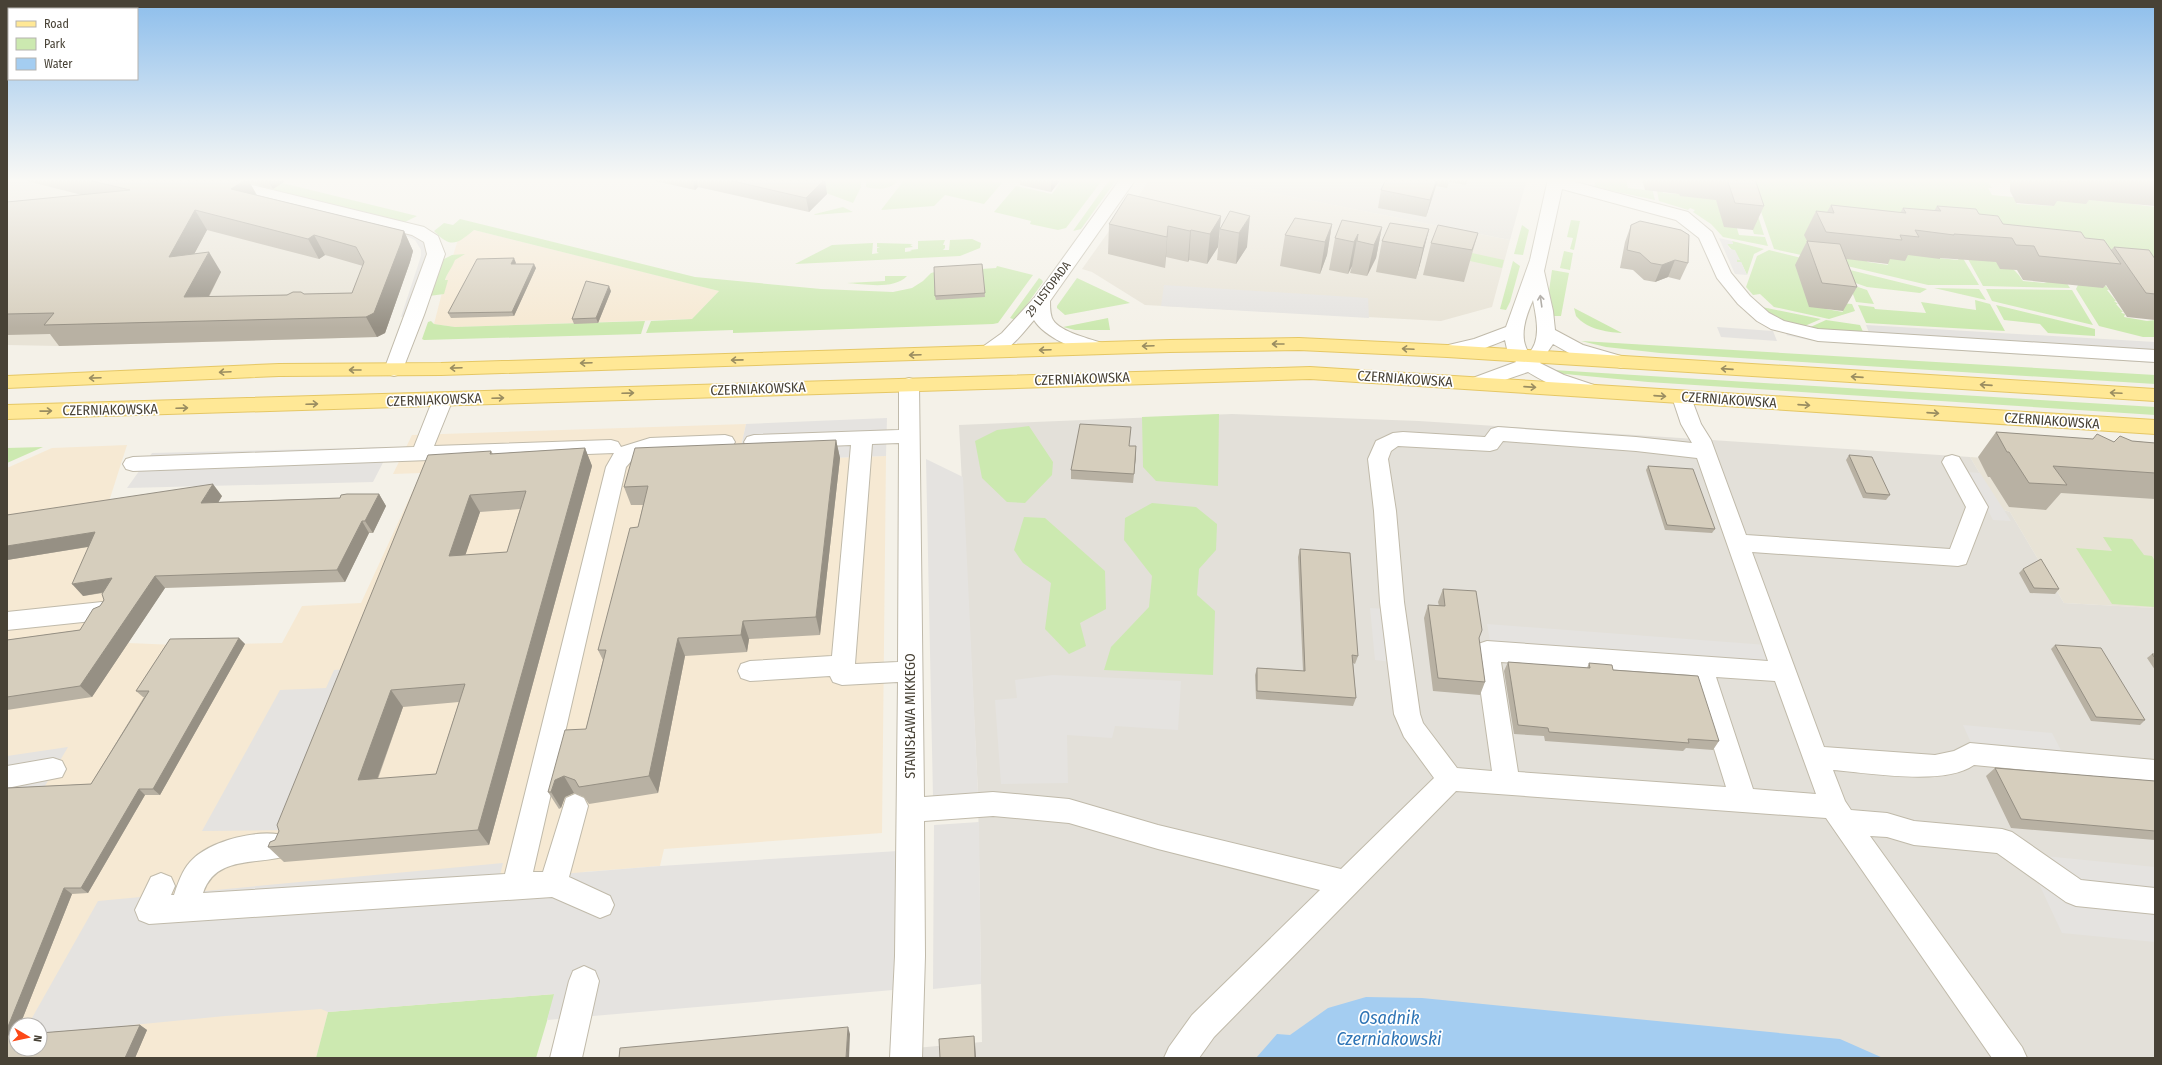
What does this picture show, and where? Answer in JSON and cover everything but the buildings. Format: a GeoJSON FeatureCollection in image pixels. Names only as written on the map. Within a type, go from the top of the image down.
{"type":"FeatureCollection","features":[{"type":"Feature","properties":{"kind":"main road","name":"CZERNIAKOWSKA"},"geometry":{"type":"LineString","coordinates":[[7,382],[278,370],[394,370],[1098,348],[1300,344],[2155,395]]}},
{"type":"Feature","properties":{"kind":"main road","name":"CZERNIAKOWSKA"},"geometry":{"type":"LineString","coordinates":[[7,412],[1310,373],[2155,427]]}},
{"type":"Feature","properties":{"kind":"street"},"geometry":{"type":"LineString","coordinates":[[394,370],[436,254],[432,240],[418,231],[409,229]]}},
{"type":"Feature","properties":{"kind":"street","name":"29 LISTOPADA"},"geometry":{"type":"LineString","coordinates":[[988,352],[1009,337],[1041,301],[1093,229]]}},
{"type":"Feature","properties":{"kind":"street"},"geometry":{"type":"LineString","coordinates":[[1544,229],[1535,270],[1524,296],[1514,339],[1528,358],[1555,379],[1593,391]]}},
{"type":"Feature","properties":{"kind":"street"},"geometry":{"type":"LineString","coordinates":[[1698,229],[1706,236],[1723,274],[1744,300],[1763,317],[1778,325],[1797,331],[1818,335],[2155,356]]}},
{"type":"Feature","properties":{"kind":"street"},"geometry":{"type":"LineString","coordinates":[[1477,383],[1494,378],[1542,349],[1546,333],[1535,270]]}},
{"type":"Feature","properties":{"kind":"street"},"geometry":{"type":"LineString","coordinates":[[1041,301],[1041,312],[1045,323],[1068,338],[1098,348]]}},
{"type":"Feature","properties":{"kind":"street"},"geometry":{"type":"LineString","coordinates":[[1447,352],[1479,344],[1515,330]]}},
{"type":"Feature","properties":{"kind":"street"},"geometry":{"type":"LineString","coordinates":[[1546,333],[1576,348],[1621,362]]}},
{"type":"Feature","properties":{"kind":"street","name":"STANISŁAWA MIKKEGO"},"geometry":{"type":"LineString","coordinates":[[906,1053],[910,956],[911,810],[909,384]]}},
{"type":"Feature","properties":{"kind":"street"},"geometry":{"type":"LineString","coordinates":[[1682,397],[1690,424],[1701,440],[1815,758],[1839,814],[2011,1058]]}},
{"type":"Feature","properties":{"kind":"street"},"geometry":{"type":"LineString","coordinates":[[421,454],[443,400]]}},
{"type":"Feature","properties":{"kind":"street"},"geometry":{"type":"LineString","coordinates":[[1705,452],[1636,444],[1498,434],[1490,444],[1403,439],[1390,440],[1383,445],[1379,452],[1378,459],[1385,511],[1392,602],[1408,714],[1413,729],[1450,778],[1743,800],[1839,814],[1914,833],[2002,842],[2076,892],[2155,901]]}},
{"type":"Feature","properties":{"kind":"street"},"geometry":{"type":"LineString","coordinates":[[754,442],[909,436]]}},
{"type":"Feature","properties":{"kind":"street"},"geometry":{"type":"LineString","coordinates":[[862,438],[842,675],[910,671]]}},
{"type":"Feature","properties":{"kind":"street"},"geometry":{"type":"LineString","coordinates":[[516,886],[616,467],[620,459],[628,451],[638,447],[650,445],[726,442]]}},
{"type":"Feature","properties":{"kind":"street"},"geometry":{"type":"LineString","coordinates":[[133,464],[611,447]]}},
{"type":"Feature","properties":{"kind":"street"},"geometry":{"type":"LineString","coordinates":[[1738,543],[1958,558],[1977,507],[1952,462]]}},
{"type":"Feature","properties":{"kind":"street"},"geometry":{"type":"LineString","coordinates":[[7,621],[102,611]]}},
{"type":"Feature","properties":{"kind":"street"},"geometry":{"type":"LineString","coordinates":[[1507,783],[1487,651],[1785,672]]}},
{"type":"Feature","properties":{"kind":"street"},"geometry":{"type":"LineString","coordinates":[[750,671],[843,664]]}},
{"type":"Feature","properties":{"kind":"street"},"geometry":{"type":"LineString","coordinates":[[1700,665],[1743,800]]}},
{"type":"Feature","properties":{"kind":"street"},"geometry":{"type":"LineString","coordinates":[[1815,758],[1935,766],[1960,761],[1970,754],[2155,772]]}},
{"type":"Feature","properties":{"kind":"street"},"geometry":{"type":"LineString","coordinates":[[7,777],[53,769]]}},
{"type":"Feature","properties":{"kind":"street"},"geometry":{"type":"LineString","coordinates":[[1180,1058],[1203,1026],[1450,778]]}},
{"type":"Feature","properties":{"kind":"street"},"geometry":{"type":"LineString","coordinates":[[911,810],[993,804],[1069,811],[1158,837],[1344,883]]}},
{"type":"Feature","properties":{"kind":"street"},"geometry":{"type":"LineString","coordinates":[[553,884],[575,806]]}},
{"type":"Feature","properties":{"kind":"street"},"geometry":{"type":"LineString","coordinates":[[183,908],[193,881],[199,872],[211,862],[224,854],[238,850],[279,846]]}},
{"type":"Feature","properties":{"kind":"street"},"geometry":{"type":"LineString","coordinates":[[161,886],[149,910],[553,884],[600,905]]}},
{"type":"Feature","properties":{"kind":"street"},"geometry":{"type":"LineString","coordinates":[[566,1058],[584,981]]}},
{"type":"Feature","properties":{"kind":"shaded area"},"geometry":{"type":"Polygon","coordinates":[[[7,229],[326,229],[413,251],[385,333],[377,337],[59,346],[7,345],[7,229]]]}},
{"type":"Feature","properties":{"kind":"shaded area"},"geometry":{"type":"Polygon","coordinates":[[[390,229],[408,232],[425,242],[427,251],[406,316],[401,317],[421,256],[421,250],[415,240],[390,229]]]}},
{"type":"Feature","properties":{"kind":"shaded area"},"geometry":{"type":"Polygon","coordinates":[[[461,229],[469,229],[719,291],[692,319],[455,327],[434,324],[445,281],[461,229]]]}},
{"type":"Feature","properties":{"kind":"shaded area"},"geometry":{"type":"Polygon","coordinates":[[[1111,229],[1453,229],[1510,240],[1492,307],[1441,321],[1145,305],[1092,272],[1082,269],[1111,229]]]}},
{"type":"Feature","properties":{"kind":"shaded area"},"geometry":{"type":"Polygon","coordinates":[[[1453,229],[1513,229],[1510,240],[1453,229]]]}},
{"type":"Feature","properties":{"kind":"shaded area"},"geometry":{"type":"Polygon","coordinates":[[[1719,238],[1732,241],[1733,244],[1727,244],[1730,249],[1735,250],[1740,260],[1737,259],[1737,262],[1741,262],[1747,275],[1735,274],[1719,238]]]}},
{"type":"Feature","properties":{"kind":"shaded area"},"geometry":{"type":"Polygon","coordinates":[[[1164,285],[1368,298],[1369,318],[1161,306],[1164,285]]]}},
{"type":"Feature","properties":{"kind":"shaded area"},"geometry":{"type":"Polygon","coordinates":[[[1866,325],[2155,342],[2155,352],[1870,335],[1866,325]]]}},
{"type":"Feature","properties":{"kind":"shaded area"},"geometry":{"type":"Polygon","coordinates":[[[1717,327],[1773,331],[1777,341],[1721,337],[1717,327]]]}},
{"type":"Feature","properties":{"kind":"shaded area"},"geometry":{"type":"Polygon","coordinates":[[[1788,333],[2155,359],[2155,363],[1850,344],[1809,340],[1786,335],[1788,333]]]}},
{"type":"Feature","properties":{"kind":"shaded area"},"geometry":{"type":"Polygon","coordinates":[[[1232,414],[1419,421],[1970,457],[2001,509],[2010,512],[2064,603],[2155,608],[2155,1058],[893,1058],[893,1050],[982,1042],[978,793],[959,425],[1232,414]]]}},
{"type":"Feature","properties":{"kind":"shaded area"},"geometry":{"type":"Polygon","coordinates":[[[887,418],[886,456],[738,461],[746,424],[887,418]]]}},
{"type":"Feature","properties":{"kind":"shaded area"},"geometry":{"type":"Polygon","coordinates":[[[746,424],[738,461],[886,456],[882,833],[664,849],[660,866],[583,872],[555,994],[328,1012],[316,1058],[7,1058],[7,468],[52,448],[127,445],[105,514],[222,496],[128,643],[176,645],[282,643],[302,606],[361,603],[421,473],[393,474],[412,435],[746,424]]]}},
{"type":"Feature","properties":{"kind":"shaded area"},"geometry":{"type":"Polygon","coordinates":[[[391,447],[373,482],[127,488],[152,453],[391,447]]]}},
{"type":"Feature","properties":{"kind":"shaded area"},"geometry":{"type":"Polygon","coordinates":[[[1970,457],[2155,469],[2155,608],[2064,603],[2010,512],[2001,509],[1970,457]]]}},
{"type":"Feature","properties":{"kind":"shaded area"},"geometry":{"type":"Polygon","coordinates":[[[926,459],[963,477],[978,793],[933,797],[926,459]]]}},
{"type":"Feature","properties":{"kind":"shaded area"},"geometry":{"type":"Polygon","coordinates":[[[1968,472],[1980,473],[2011,521],[1993,520],[1968,472]]]}},
{"type":"Feature","properties":{"kind":"shaded area"},"geometry":{"type":"Polygon","coordinates":[[[1370,608],[1387,609],[1392,662],[1375,660],[1370,608]]]}},
{"type":"Feature","properties":{"kind":"shaded area"},"geometry":{"type":"Polygon","coordinates":[[[1487,624],[1767,645],[1779,680],[1493,658],[1487,624]]]}},
{"type":"Feature","properties":{"kind":"shaded area"},"geometry":{"type":"Polygon","coordinates":[[[361,668],[297,830],[202,831],[280,690],[326,688],[334,670],[361,668]]]}},
{"type":"Feature","properties":{"kind":"shaded area"},"geometry":{"type":"Polygon","coordinates":[[[1053,675],[1181,681],[1178,730],[1115,726],[1112,738],[1067,735],[1068,783],[1001,784],[995,700],[1017,698],[1015,680],[1053,675]]]}},
{"type":"Feature","properties":{"kind":"shaded area"},"geometry":{"type":"Polygon","coordinates":[[[1963,725],[2052,733],[2064,756],[1973,747],[1963,725]]]}},
{"type":"Feature","properties":{"kind":"shaded area"},"geometry":{"type":"Polygon","coordinates":[[[68,747],[42,791],[7,796],[7,756],[68,747]]]}},
{"type":"Feature","properties":{"kind":"shaded area"},"geometry":{"type":"Polygon","coordinates":[[[979,822],[981,984],[933,989],[934,825],[979,822]]]}},
{"type":"Feature","properties":{"kind":"shaded area"},"geometry":{"type":"Polygon","coordinates":[[[898,851],[893,990],[547,1020],[554,994],[328,1012],[321,1009],[225,1016],[48,1033],[48,1017],[33,1017],[98,901],[503,863],[499,879],[660,866],[898,851]]]}},
{"type":"Feature","properties":{"kind":"shaded area"},"geometry":{"type":"Polygon","coordinates":[[[2025,854],[2155,867],[2155,942],[2062,933],[2025,854]]]}},
{"type":"Feature","properties":{"kind":"green space"},"geometry":{"type":"Polygon","coordinates":[[[437,229],[499,229],[695,277],[821,289],[893,292],[912,288],[923,281],[931,273],[935,272],[996,268],[997,266],[1033,275],[998,323],[993,324],[733,333],[733,330],[646,333],[651,321],[692,319],[719,291],[474,230],[463,239],[454,242],[445,240],[434,231],[437,229]]]}},
{"type":"Feature","properties":{"kind":"green space"},"geometry":{"type":"Polygon","coordinates":[[[1521,229],[1527,229],[1529,230],[1523,255],[1514,254],[1521,229]]]}},
{"type":"Feature","properties":{"kind":"green space"},"geometry":{"type":"Polygon","coordinates":[[[1569,229],[1578,229],[1574,250],[1570,249],[1573,238],[1567,237],[1569,229]]]}},
{"type":"Feature","properties":{"kind":"green space"},"geometry":{"type":"Polygon","coordinates":[[[1715,229],[1737,229],[1739,235],[1765,237],[1768,246],[1723,237],[1715,229]]]}},
{"type":"Feature","properties":{"kind":"green space"},"geometry":{"type":"Polygon","coordinates":[[[1752,229],[1762,229],[1764,235],[1754,234],[1752,229]]]}},
{"type":"Feature","properties":{"kind":"green space"},"geometry":{"type":"Polygon","coordinates":[[[1767,229],[2155,229],[2155,298],[2009,253],[1862,245],[1838,263],[1774,249],[1767,229]]]}},
{"type":"Feature","properties":{"kind":"green space"},"geometry":{"type":"Polygon","coordinates":[[[972,239],[981,243],[980,248],[960,256],[795,264],[832,245],[873,243],[872,254],[879,253],[877,252],[877,248],[880,248],[877,247],[877,243],[913,244],[910,245],[913,247],[905,248],[905,252],[918,249],[918,241],[945,240],[943,245],[945,245],[945,248],[943,250],[949,250],[950,240],[972,239]]]}},
{"type":"Feature","properties":{"kind":"green space"},"geometry":{"type":"Polygon","coordinates":[[[1732,241],[1764,249],[1754,254],[1747,275],[1741,262],[1737,262],[1736,259],[1740,260],[1727,244],[1733,244],[1732,241]]]}},
{"type":"Feature","properties":{"kind":"green space"},"geometry":{"type":"Polygon","coordinates":[[[1844,244],[1868,262],[1888,265],[1886,259],[1899,249],[1939,258],[1958,260],[1961,255],[1979,285],[1928,285],[1847,266],[1844,244]]]}},
{"type":"Feature","properties":{"kind":"green space"},"geometry":{"type":"Polygon","coordinates":[[[1769,250],[1838,267],[1826,309],[1843,312],[1840,303],[1852,304],[1855,311],[1829,319],[1774,307],[1760,294],[1753,295],[1746,287],[1757,256],[1769,250]]]}},
{"type":"Feature","properties":{"kind":"green space"},"geometry":{"type":"Polygon","coordinates":[[[1963,250],[1988,256],[2005,263],[2018,274],[2023,281],[2044,283],[2063,277],[2070,288],[1983,286],[1963,250]]]}},
{"type":"Feature","properties":{"kind":"green space"},"geometry":{"type":"Polygon","coordinates":[[[1564,251],[1573,253],[1570,270],[1560,268],[1564,251]]]}},
{"type":"Feature","properties":{"kind":"green space"},"geometry":{"type":"Polygon","coordinates":[[[1472,253],[1504,260],[1502,268],[1470,261],[1472,253]]]}},
{"type":"Feature","properties":{"kind":"green space"},"geometry":{"type":"Polygon","coordinates":[[[465,254],[455,260],[447,275],[445,280],[448,280],[444,294],[429,296],[442,260],[452,255],[465,254]]]}},
{"type":"Feature","properties":{"kind":"green space"},"geometry":{"type":"Polygon","coordinates":[[[1513,261],[1520,266],[1510,302],[1506,310],[1500,309],[1513,261]]]}},
{"type":"Feature","properties":{"kind":"green space"},"geometry":{"type":"Polygon","coordinates":[[[1846,269],[1927,289],[1920,293],[1867,287],[1847,280],[1846,269]]]}},
{"type":"Feature","properties":{"kind":"green space"},"geometry":{"type":"Polygon","coordinates":[[[1552,270],[1569,273],[1561,316],[1552,316],[1549,291],[1552,270]]]}},
{"type":"Feature","properties":{"kind":"green space"},"geometry":{"type":"Polygon","coordinates":[[[885,276],[907,276],[895,283],[887,285],[847,283],[885,281],[885,276]]]}},
{"type":"Feature","properties":{"kind":"green space"},"geometry":{"type":"Polygon","coordinates":[[[1039,278],[1043,282],[1016,320],[1010,318],[1039,278]]]}},
{"type":"Feature","properties":{"kind":"green space"},"geometry":{"type":"Polygon","coordinates":[[[1077,278],[1130,303],[1065,315],[1057,308],[1057,306],[1077,278]]]}},
{"type":"Feature","properties":{"kind":"green space"},"geometry":{"type":"Polygon","coordinates":[[[2079,283],[2106,286],[2109,290],[2107,290],[2116,301],[2114,301],[2123,312],[2121,312],[2125,314],[2124,317],[2147,321],[2155,320],[2155,337],[2143,337],[2099,326],[2076,289],[2079,283]]]}},
{"type":"Feature","properties":{"kind":"green space"},"geometry":{"type":"Polygon","coordinates":[[[1849,284],[1867,290],[1874,304],[1856,302],[1849,284]]]}},
{"type":"Feature","properties":{"kind":"green space"},"geometry":{"type":"Polygon","coordinates":[[[1934,288],[1979,289],[1986,300],[1934,288]]]}},
{"type":"Feature","properties":{"kind":"green space"},"geometry":{"type":"Polygon","coordinates":[[[1986,289],[2072,290],[2093,325],[1992,301],[1986,289]]]}},
{"type":"Feature","properties":{"kind":"green space"},"geometry":{"type":"Polygon","coordinates":[[[1975,300],[1990,304],[2005,331],[1866,323],[1858,305],[1874,307],[1875,309],[1926,313],[1921,302],[1976,310],[1975,300]]]}},
{"type":"Feature","properties":{"kind":"green space"},"geometry":{"type":"Polygon","coordinates":[[[1996,305],[2095,329],[2095,336],[2048,333],[2040,324],[2004,320],[1996,305]]]}},
{"type":"Feature","properties":{"kind":"green space"},"geometry":{"type":"Polygon","coordinates":[[[1762,307],[1821,319],[1800,328],[1773,317],[1762,307]]]}},
{"type":"Feature","properties":{"kind":"green space"},"geometry":{"type":"Polygon","coordinates":[[[1574,308],[1622,333],[1603,331],[1585,324],[1576,316],[1574,308]]]}},
{"type":"Feature","properties":{"kind":"green space"},"geometry":{"type":"Polygon","coordinates":[[[1108,318],[1110,330],[1075,330],[1063,327],[1108,318]]]}},
{"type":"Feature","properties":{"kind":"green space"},"geometry":{"type":"Polygon","coordinates":[[[1826,320],[1860,325],[1864,334],[1806,329],[1826,320]]]}},
{"type":"Feature","properties":{"kind":"green space"},"geometry":{"type":"Polygon","coordinates":[[[431,321],[434,324],[455,327],[645,321],[641,334],[424,340],[422,339],[428,322],[431,321]]]}},
{"type":"Feature","properties":{"kind":"green space"},"geometry":{"type":"Polygon","coordinates":[[[1581,341],[2155,375],[2155,384],[1660,353],[1606,347],[1581,341]]]}},
{"type":"Feature","properties":{"kind":"green space"},"geometry":{"type":"Polygon","coordinates":[[[1553,370],[2155,407],[2155,415],[1648,382],[1555,373],[1553,370]]]}},
{"type":"Feature","properties":{"kind":"green space"},"geometry":{"type":"Polygon","coordinates":[[[1219,414],[1218,486],[1156,481],[1143,467],[1142,417],[1219,414]]]}},
{"type":"Feature","properties":{"kind":"green space"},"geometry":{"type":"Polygon","coordinates":[[[1029,426],[1053,462],[1052,475],[1025,503],[1007,502],[982,478],[975,441],[997,430],[1029,426]]]}},
{"type":"Feature","properties":{"kind":"green space"},"geometry":{"type":"Polygon","coordinates":[[[43,447],[7,463],[7,448],[43,447]]]}},
{"type":"Feature","properties":{"kind":"green space"},"geometry":{"type":"Polygon","coordinates":[[[1152,503],[1196,507],[1217,524],[1216,550],[1199,569],[1197,595],[1215,611],[1213,675],[1104,670],[1111,647],[1149,607],[1152,576],[1124,540],[1125,518],[1152,503]]]}},
{"type":"Feature","properties":{"kind":"green space"},"geometry":{"type":"Polygon","coordinates":[[[1024,517],[1045,518],[1105,571],[1106,609],[1080,623],[1086,646],[1069,654],[1045,629],[1051,583],[1023,563],[1014,550],[1024,517]]]}},
{"type":"Feature","properties":{"kind":"green space"},"geometry":{"type":"Polygon","coordinates":[[[2103,537],[2132,539],[2144,555],[2152,556],[2155,561],[2155,607],[2112,604],[2076,548],[2112,551],[2103,537]]]}},
{"type":"Feature","properties":{"kind":"green space"},"geometry":{"type":"Polygon","coordinates":[[[555,994],[536,1058],[316,1058],[328,1012],[555,994]]]}},
{"type":"Feature","properties":{"kind":"water","name":"Osadnik Czerniakowski"},"geometry":{"type":"Polygon","coordinates":[[[1366,997],[1422,998],[1840,1039],[1883,1058],[1256,1058],[1277,1034],[1290,1035],[1328,1008],[1366,997]]]}}]}
